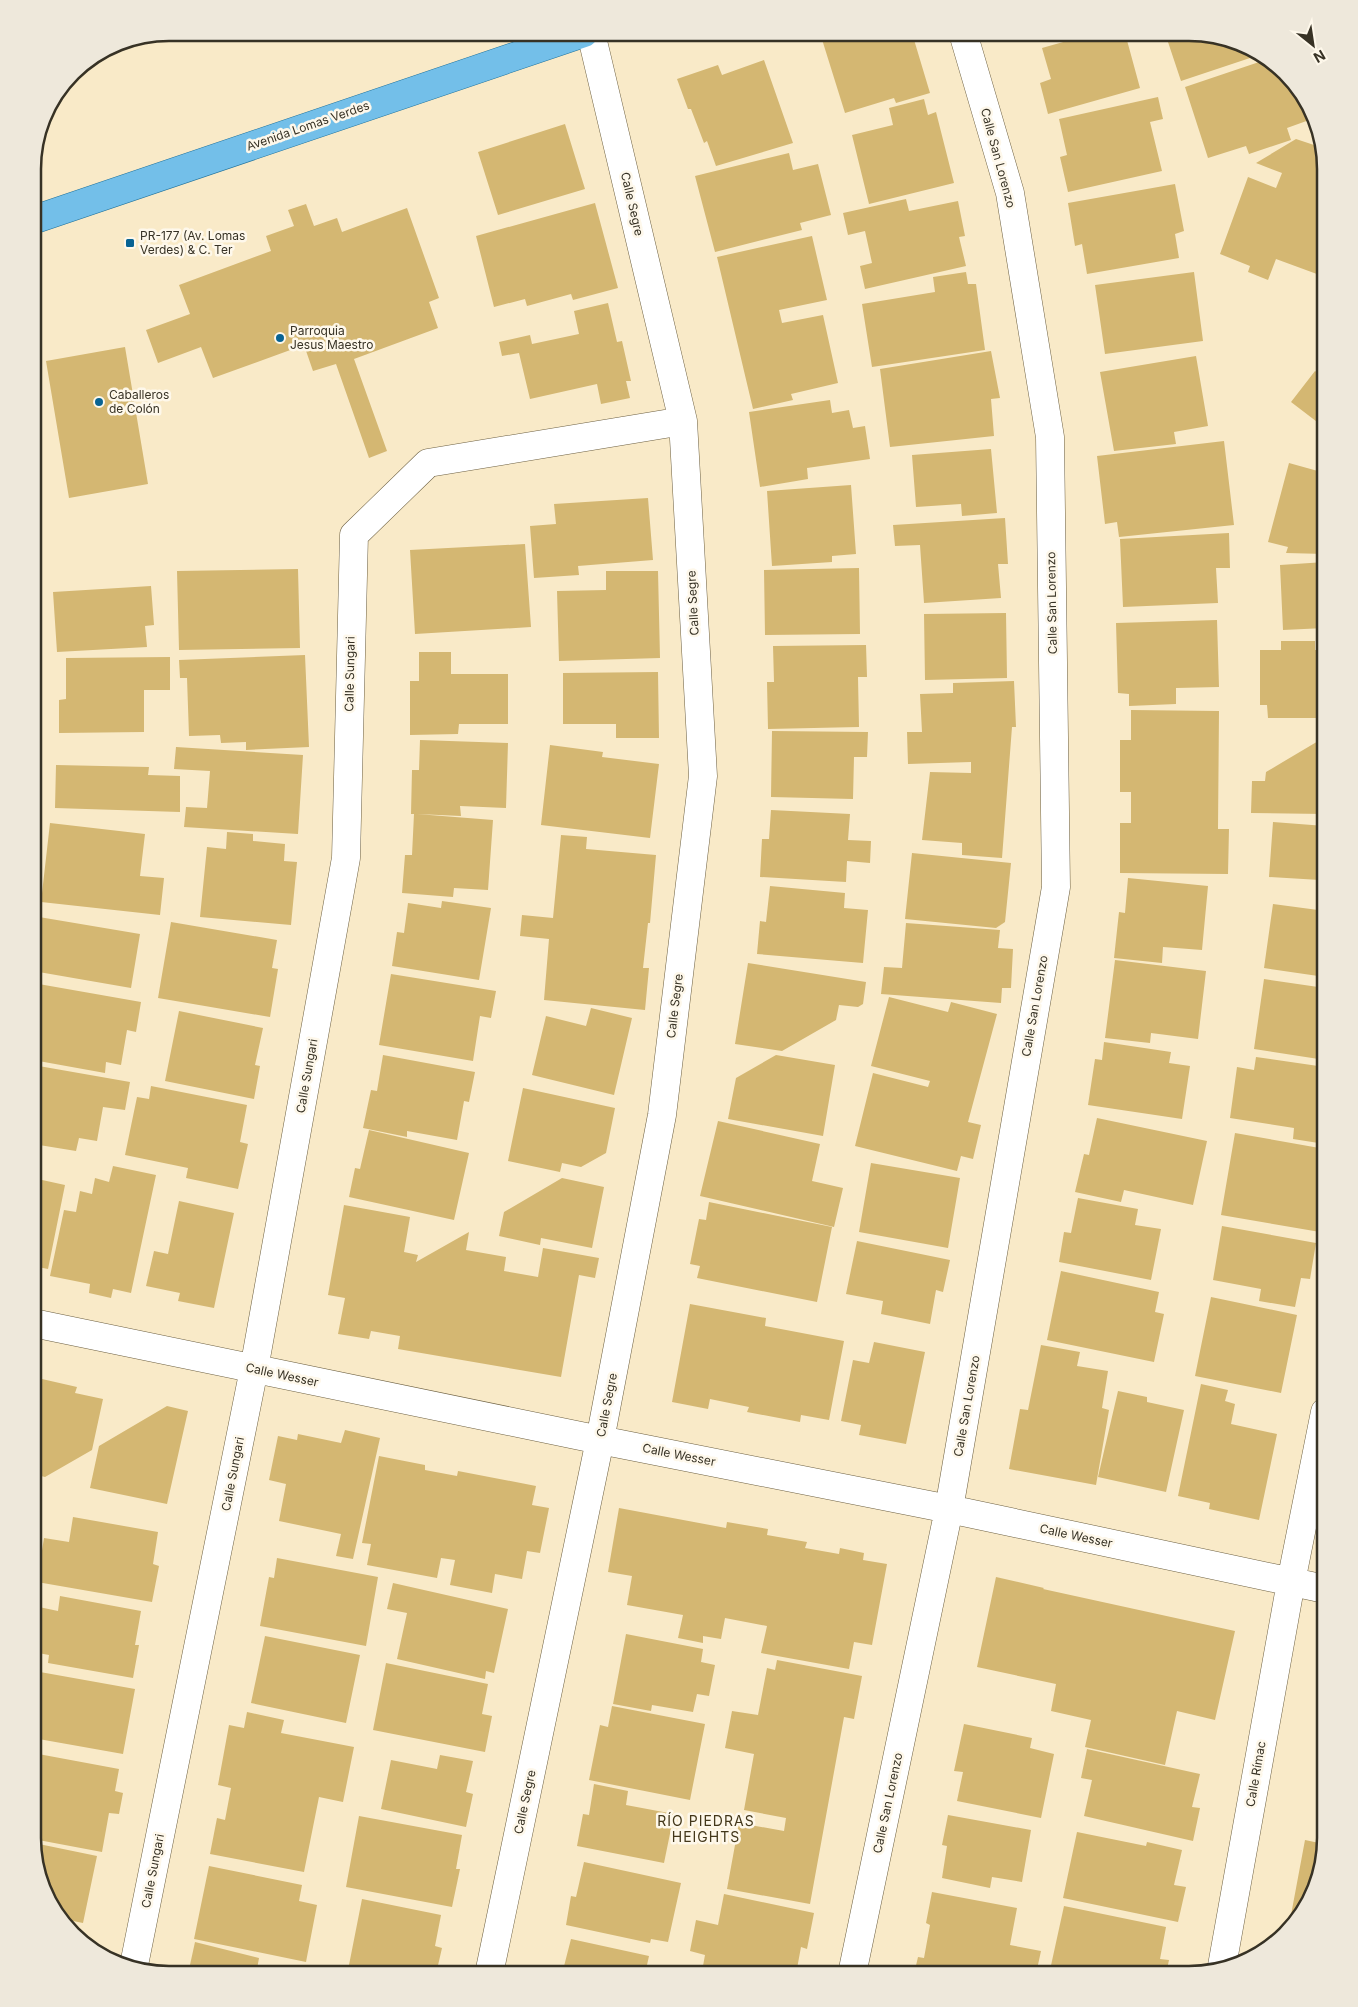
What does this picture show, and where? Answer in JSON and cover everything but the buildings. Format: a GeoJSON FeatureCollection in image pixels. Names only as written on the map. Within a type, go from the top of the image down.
{"type":"FeatureCollection","features":[{"type":"Feature","properties":{"kind":"main road","name":"Avenida Lomas Verdes"},"geometry":{"type":"LineString","coordinates":[[42,217],[559,41]]}},
{"type":"Feature","properties":{"kind":"street","name":"Calle Segre"},"geometry":{"type":"LineString","coordinates":[[491,1965],[600,1440],[662,1115],[704,776],[683,421],[593,41]]}},
{"type":"Feature","properties":{"kind":"street","name":"Calle San Lorenzo"},"geometry":{"type":"LineString","coordinates":[[854,1966],[949,1509],[1056,887],[1050,437],[1010,193],[966,42]]}},
{"type":"Feature","properties":{"kind":"street","name":"Calle Sungari"},"geometry":{"type":"LineString","coordinates":[[135,1961],[254,1369],[346,858],[354,535],[428,463],[683,421]]}},
{"type":"Feature","properties":{"kind":"street","name":"Calle Wesser"},"geometry":{"type":"LineString","coordinates":[[41,1325],[600,1440],[949,1509],[1317,1587]]}},
{"type":"Feature","properties":{"kind":"street","name":"Calle Rímac"},"geometry":{"type":"LineString","coordinates":[[1223,1961],[1291,1582],[1317,1456]]}},
{"type":"Feature","properties":{"kind":"place","name":"PR-177 (Av. Lomas Verdes) & C. Ter"},"geometry":{"type":"Point","coordinates":[130,243]}},
{"type":"Feature","properties":{"kind":"place","name":"Parroquia Jesus Maestro"},"geometry":{"type":"Point","coordinates":[280,338]}},
{"type":"Feature","properties":{"kind":"place","name":"Caballeros de Colón"},"geometry":{"type":"Point","coordinates":[99,402]}},
{"type":"Feature","properties":{"kind":"district","name":"RÍO PIEDRAS HEIGHTS"},"geometry":{"type":"Point","coordinates":[706,1829]}}]}
